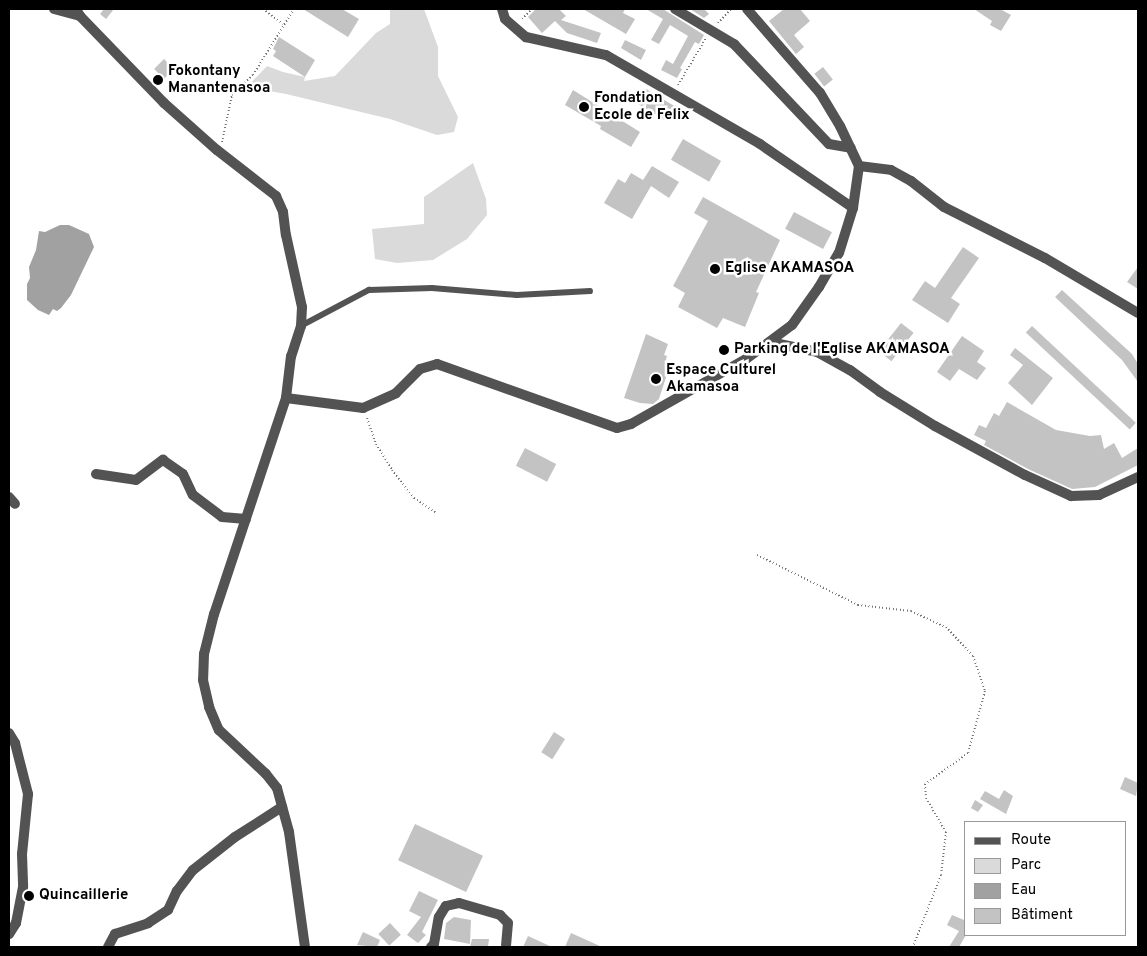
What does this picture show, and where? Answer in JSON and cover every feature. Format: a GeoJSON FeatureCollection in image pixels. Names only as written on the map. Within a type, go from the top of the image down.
{"type":"FeatureCollection","features":[{"type":"Feature","properties":{"kind":"street"},"geometry":{"type":"LineString","coordinates":[[54,9],[78,12],[164,103],[217,150],[276,196],[283,212],[286,235],[302,306],[301,326],[291,356],[286,398],[210,630],[204,654],[203,680],[210,708],[219,730],[266,774],[277,788],[288,832],[305,947]]}},
{"type":"Feature","properties":{"kind":"street"},"geometry":{"type":"LineString","coordinates":[[502,9],[505,19],[526,37],[606,55],[760,144],[854,208]]}},
{"type":"Feature","properties":{"kind":"street"},"geometry":{"type":"LineString","coordinates":[[675,9],[710,32],[734,44],[828,144],[851,148]]}},
{"type":"Feature","properties":{"kind":"street"},"geometry":{"type":"LineString","coordinates":[[286,398],[363,408],[396,393],[420,369],[437,364],[617,428],[631,424],[746,359],[792,325],[819,287],[839,253],[854,208],[859,166],[851,148],[820,94],[747,9]]}},
{"type":"Feature","properties":{"kind":"street"},"geometry":{"type":"LineString","coordinates":[[859,166],[891,170],[911,181],[944,207],[1045,258],[1138,312]]}},
{"type":"Feature","properties":{"kind":"street"},"geometry":{"type":"LineString","coordinates":[[770,342],[817,352],[850,370],[880,392],[935,426],[1025,475],[1071,496],[1099,495],[1138,477]]}},
{"type":"Feature","properties":{"kind":"street"},"geometry":{"type":"LineString","coordinates":[[96,474],[136,480],[163,460],[183,474],[193,495],[222,516],[246,519]]}},
{"type":"Feature","properties":{"kind":"street"},"geometry":{"type":"LineString","coordinates":[[9,733],[15,743],[28,794],[22,854],[23,887],[16,923],[9,934]]}},
{"type":"Feature","properties":{"kind":"street"},"geometry":{"type":"LineString","coordinates":[[108,947],[115,934],[148,923],[168,910],[177,892],[193,870],[235,837],[282,807]]}},
{"type":"Feature","properties":{"kind":"street"},"geometry":{"type":"LineString","coordinates":[[431,947],[434,944],[439,917],[446,906],[459,903],[500,915],[508,923],[506,947]]}},
{"type":"Feature","properties":{"kind":"lane"},"geometry":{"type":"LineString","coordinates":[[301,326],[369,290],[432,288],[517,295],[590,291]]}},
{"type":"Feature","properties":{"kind":"path"},"geometry":{"type":"LineString","coordinates":[[263,9],[283,24]]}},
{"type":"Feature","properties":{"kind":"path"},"geometry":{"type":"LineString","coordinates":[[217,150],[223,141],[232,95],[253,75],[294,9]]}},
{"type":"Feature","properties":{"kind":"path"},"geometry":{"type":"LineString","coordinates":[[514,28],[532,9]]}},
{"type":"Feature","properties":{"kind":"path"},"geometry":{"type":"LineString","coordinates":[[672,94],[710,32],[731,9]]}},
{"type":"Feature","properties":{"kind":"path"},"geometry":{"type":"LineString","coordinates":[[363,408],[376,444],[392,470],[414,498],[436,513]]}},
{"type":"Feature","properties":{"kind":"path"},"geometry":{"type":"LineString","coordinates":[[757,555],[858,605],[911,611],[929,619],[946,627],[974,656],[986,691],[968,753],[925,784],[926,798],[946,832],[941,874],[913,947]]}},
{"type":"Feature","properties":{"kind":"green space"},"geometry":{"type":"Polygon","coordinates":[[[390,9],[424,9],[438,47],[438,76],[458,117],[454,132],[437,135],[390,119],[286,94],[247,87],[267,66],[305,77],[304,81],[335,76],[376,33],[390,24],[390,9]]]}},
{"type":"Feature","properties":{"kind":"green space"},"geometry":{"type":"Polygon","coordinates":[[[473,163],[486,199],[487,215],[467,239],[433,260],[397,263],[375,259],[372,229],[424,224],[424,197],[473,163]]]}},
{"type":"Feature","properties":{"kind":"water"},"geometry":{"type":"Polygon","coordinates":[[[60,225],[69,225],[89,234],[94,247],[71,295],[61,308],[57,311],[53,309],[49,315],[38,310],[27,300],[27,284],[30,278],[29,267],[36,250],[39,231],[45,232],[60,225]]]}},
{"type":"Feature","properties":{"kind":"building"},"geometry":{"type":"Polygon","coordinates":[[[104,9],[114,9],[106,19],[100,14],[104,9]]]}},
{"type":"Feature","properties":{"kind":"building"},"geometry":{"type":"Polygon","coordinates":[[[303,9],[342,9],[359,19],[348,37],[303,9]]]}},
{"type":"Feature","properties":{"kind":"building"},"geometry":{"type":"Polygon","coordinates":[[[536,9],[559,9],[566,16],[561,20],[601,33],[597,43],[567,33],[555,21],[542,33],[528,17],[536,9]]]}},
{"type":"Feature","properties":{"kind":"building"},"geometry":{"type":"Polygon","coordinates":[[[583,9],[625,9],[623,13],[635,19],[626,34],[583,9]]]}},
{"type":"Feature","properties":{"kind":"building"},"geometry":{"type":"Polygon","coordinates":[[[646,9],[663,9],[704,35],[699,44],[695,42],[680,68],[682,69],[677,78],[661,70],[666,60],[673,64],[688,36],[670,25],[659,44],[651,40],[663,19],[646,9]]]}},
{"type":"Feature","properties":{"kind":"building"},"geometry":{"type":"Polygon","coordinates":[[[690,9],[704,9],[709,14],[704,18],[690,9]]]}},
{"type":"Feature","properties":{"kind":"building"},"geometry":{"type":"Polygon","coordinates":[[[784,9],[800,9],[810,21],[794,35],[804,47],[796,54],[769,21],[784,9]]]}},
{"type":"Feature","properties":{"kind":"building"},"geometry":{"type":"Polygon","coordinates":[[[974,9],[1000,9],[1011,15],[1001,31],[990,25],[992,21],[974,9]]]}},
{"type":"Feature","properties":{"kind":"building"},"geometry":{"type":"Polygon","coordinates":[[[279,37],[315,60],[305,77],[273,56],[276,51],[273,49],[279,37]]]}},
{"type":"Feature","properties":{"kind":"building"},"geometry":{"type":"Polygon","coordinates":[[[625,40],[646,50],[641,60],[621,48],[625,40]]]}},
{"type":"Feature","properties":{"kind":"building"},"geometry":{"type":"Polygon","coordinates":[[[164,59],[174,69],[164,79],[154,69],[164,59]]]}},
{"type":"Feature","properties":{"kind":"building"},"geometry":{"type":"Polygon","coordinates":[[[823,67],[833,80],[824,86],[814,74],[823,67]]]}},
{"type":"Feature","properties":{"kind":"building"},"geometry":{"type":"Polygon","coordinates":[[[646,89],[674,106],[666,121],[637,104],[646,89]]]}},
{"type":"Feature","properties":{"kind":"building"},"geometry":{"type":"Polygon","coordinates":[[[573,90],[640,132],[631,147],[600,129],[601,126],[565,105],[573,90]]]}},
{"type":"Feature","properties":{"kind":"building"},"geometry":{"type":"Polygon","coordinates":[[[683,139],[721,161],[709,182],[671,160],[683,139]]]}},
{"type":"Feature","properties":{"kind":"building"},"geometry":{"type":"Polygon","coordinates":[[[652,166],[679,182],[669,198],[651,186],[632,219],[604,203],[618,179],[625,183],[631,173],[643,180],[652,166]]]}},
{"type":"Feature","properties":{"kind":"building"},"geometry":{"type":"Polygon","coordinates":[[[703,197],[780,240],[756,292],[759,293],[745,327],[723,318],[717,328],[678,307],[685,293],[673,286],[708,221],[694,213],[703,197]]]}},
{"type":"Feature","properties":{"kind":"building"},"geometry":{"type":"Polygon","coordinates":[[[794,212],[832,232],[823,249],[785,229],[794,212]]]}},
{"type":"Feature","properties":{"kind":"building"},"geometry":{"type":"Polygon","coordinates":[[[963,247],[979,258],[951,298],[960,304],[948,323],[912,300],[925,281],[935,288],[963,247]]]}},
{"type":"Feature","properties":{"kind":"building"},"geometry":{"type":"Polygon","coordinates":[[[1138,267],[1138,289],[1127,282],[1138,267]]]}},
{"type":"Feature","properties":{"kind":"building"},"geometry":{"type":"Polygon","coordinates":[[[1062,290],[1132,354],[1138,364],[1138,382],[1122,360],[1055,297],[1062,290]]]}},
{"type":"Feature","properties":{"kind":"building"},"geometry":{"type":"Polygon","coordinates":[[[901,323],[914,333],[891,361],[879,351],[901,323]]]}},
{"type":"Feature","properties":{"kind":"building"},"geometry":{"type":"Polygon","coordinates":[[[1032,326],[1136,423],[1130,429],[1026,333],[1032,326]]]}},
{"type":"Feature","properties":{"kind":"building"},"geometry":{"type":"Polygon","coordinates":[[[646,334],[668,344],[664,355],[667,356],[665,363],[670,365],[659,399],[653,404],[640,403],[624,398],[646,334]]]}},
{"type":"Feature","properties":{"kind":"building"},"geometry":{"type":"Polygon","coordinates":[[[962,336],[984,351],[977,362],[986,368],[977,380],[959,369],[950,381],[937,372],[962,336]]]}},
{"type":"Feature","properties":{"kind":"building"},"geometry":{"type":"Polygon","coordinates":[[[1015,348],[1053,378],[1032,405],[1008,383],[1023,365],[1010,355],[1015,348]]]}},
{"type":"Feature","properties":{"kind":"building"},"geometry":{"type":"Polygon","coordinates":[[[1007,402],[1056,430],[1090,436],[1101,435],[1104,449],[1114,443],[1122,458],[1138,448],[1138,465],[1095,487],[1072,489],[1028,469],[984,445],[986,441],[974,435],[979,425],[986,428],[994,413],[999,416],[1007,402]]]}},
{"type":"Feature","properties":{"kind":"building"},"geometry":{"type":"Polygon","coordinates":[[[525,448],[556,464],[547,482],[516,466],[525,448]]]}},
{"type":"Feature","properties":{"kind":"building"},"geometry":{"type":"Polygon","coordinates":[[[554,732],[565,739],[552,759],[541,752],[554,732]]]}},
{"type":"Feature","properties":{"kind":"building"},"geometry":{"type":"Polygon","coordinates":[[[1125,777],[1138,783],[1136,796],[1120,789],[1125,777]]]}},
{"type":"Feature","properties":{"kind":"building"},"geometry":{"type":"Polygon","coordinates":[[[1004,790],[1013,796],[1006,814],[980,799],[985,791],[999,799],[1004,790]]]}},
{"type":"Feature","properties":{"kind":"building"},"geometry":{"type":"Polygon","coordinates":[[[975,800],[983,805],[978,812],[971,808],[975,800]]]}},
{"type":"Feature","properties":{"kind":"building"},"geometry":{"type":"Polygon","coordinates":[[[415,824],[483,856],[466,892],[398,860],[415,824]]]}},
{"type":"Feature","properties":{"kind":"building"},"geometry":{"type":"Polygon","coordinates":[[[419,891],[438,900],[422,932],[426,935],[418,943],[407,935],[421,917],[409,911],[419,891]]]}},
{"type":"Feature","properties":{"kind":"building"},"geometry":{"type":"Polygon","coordinates":[[[952,915],[964,920],[965,936],[959,947],[949,947],[959,931],[947,925],[952,915]]]}},
{"type":"Feature","properties":{"kind":"building"},"geometry":{"type":"Polygon","coordinates":[[[454,917],[471,920],[470,944],[444,939],[446,923],[454,917]]]}},
{"type":"Feature","properties":{"kind":"building"},"geometry":{"type":"Polygon","coordinates":[[[390,923],[401,935],[389,946],[378,934],[390,923]]]}},
{"type":"Feature","properties":{"kind":"building"},"geometry":{"type":"Polygon","coordinates":[[[363,932],[380,940],[377,947],[357,945],[363,932]]]}},
{"type":"Feature","properties":{"kind":"building"},"geometry":{"type":"Polygon","coordinates":[[[571,933],[602,947],[565,947],[571,933]]]}},
{"type":"Feature","properties":{"kind":"building"},"geometry":{"type":"Polygon","coordinates":[[[528,936],[552,947],[523,947],[528,936]]]}},
{"type":"Feature","properties":{"kind":"building"},"geometry":{"type":"Polygon","coordinates":[[[472,939],[489,939],[488,947],[470,947],[472,939]]]}},
{"type":"Feature","properties":{"kind":"place","name":"Fokontany Manantenasoa"},"geometry":{"type":"Point","coordinates":[158,80]}},
{"type":"Feature","properties":{"kind":"place","name":"Fondation Ecole de Felix"},"geometry":{"type":"Point","coordinates":[584,107]}},
{"type":"Feature","properties":{"kind":"place","name":"Eglise AKAMASOA"},"geometry":{"type":"Point","coordinates":[715,269]}},
{"type":"Feature","properties":{"kind":"place","name":"Parking de l'Eglise AKAMASOA"},"geometry":{"type":"Point","coordinates":[724,350]}},
{"type":"Feature","properties":{"kind":"place","name":"Espace Culturel Akamasoa"},"geometry":{"type":"Point","coordinates":[656,379]}},
{"type":"Feature","properties":{"kind":"place","name":"Quincaillerie"},"geometry":{"type":"Point","coordinates":[29,896]}}]}
